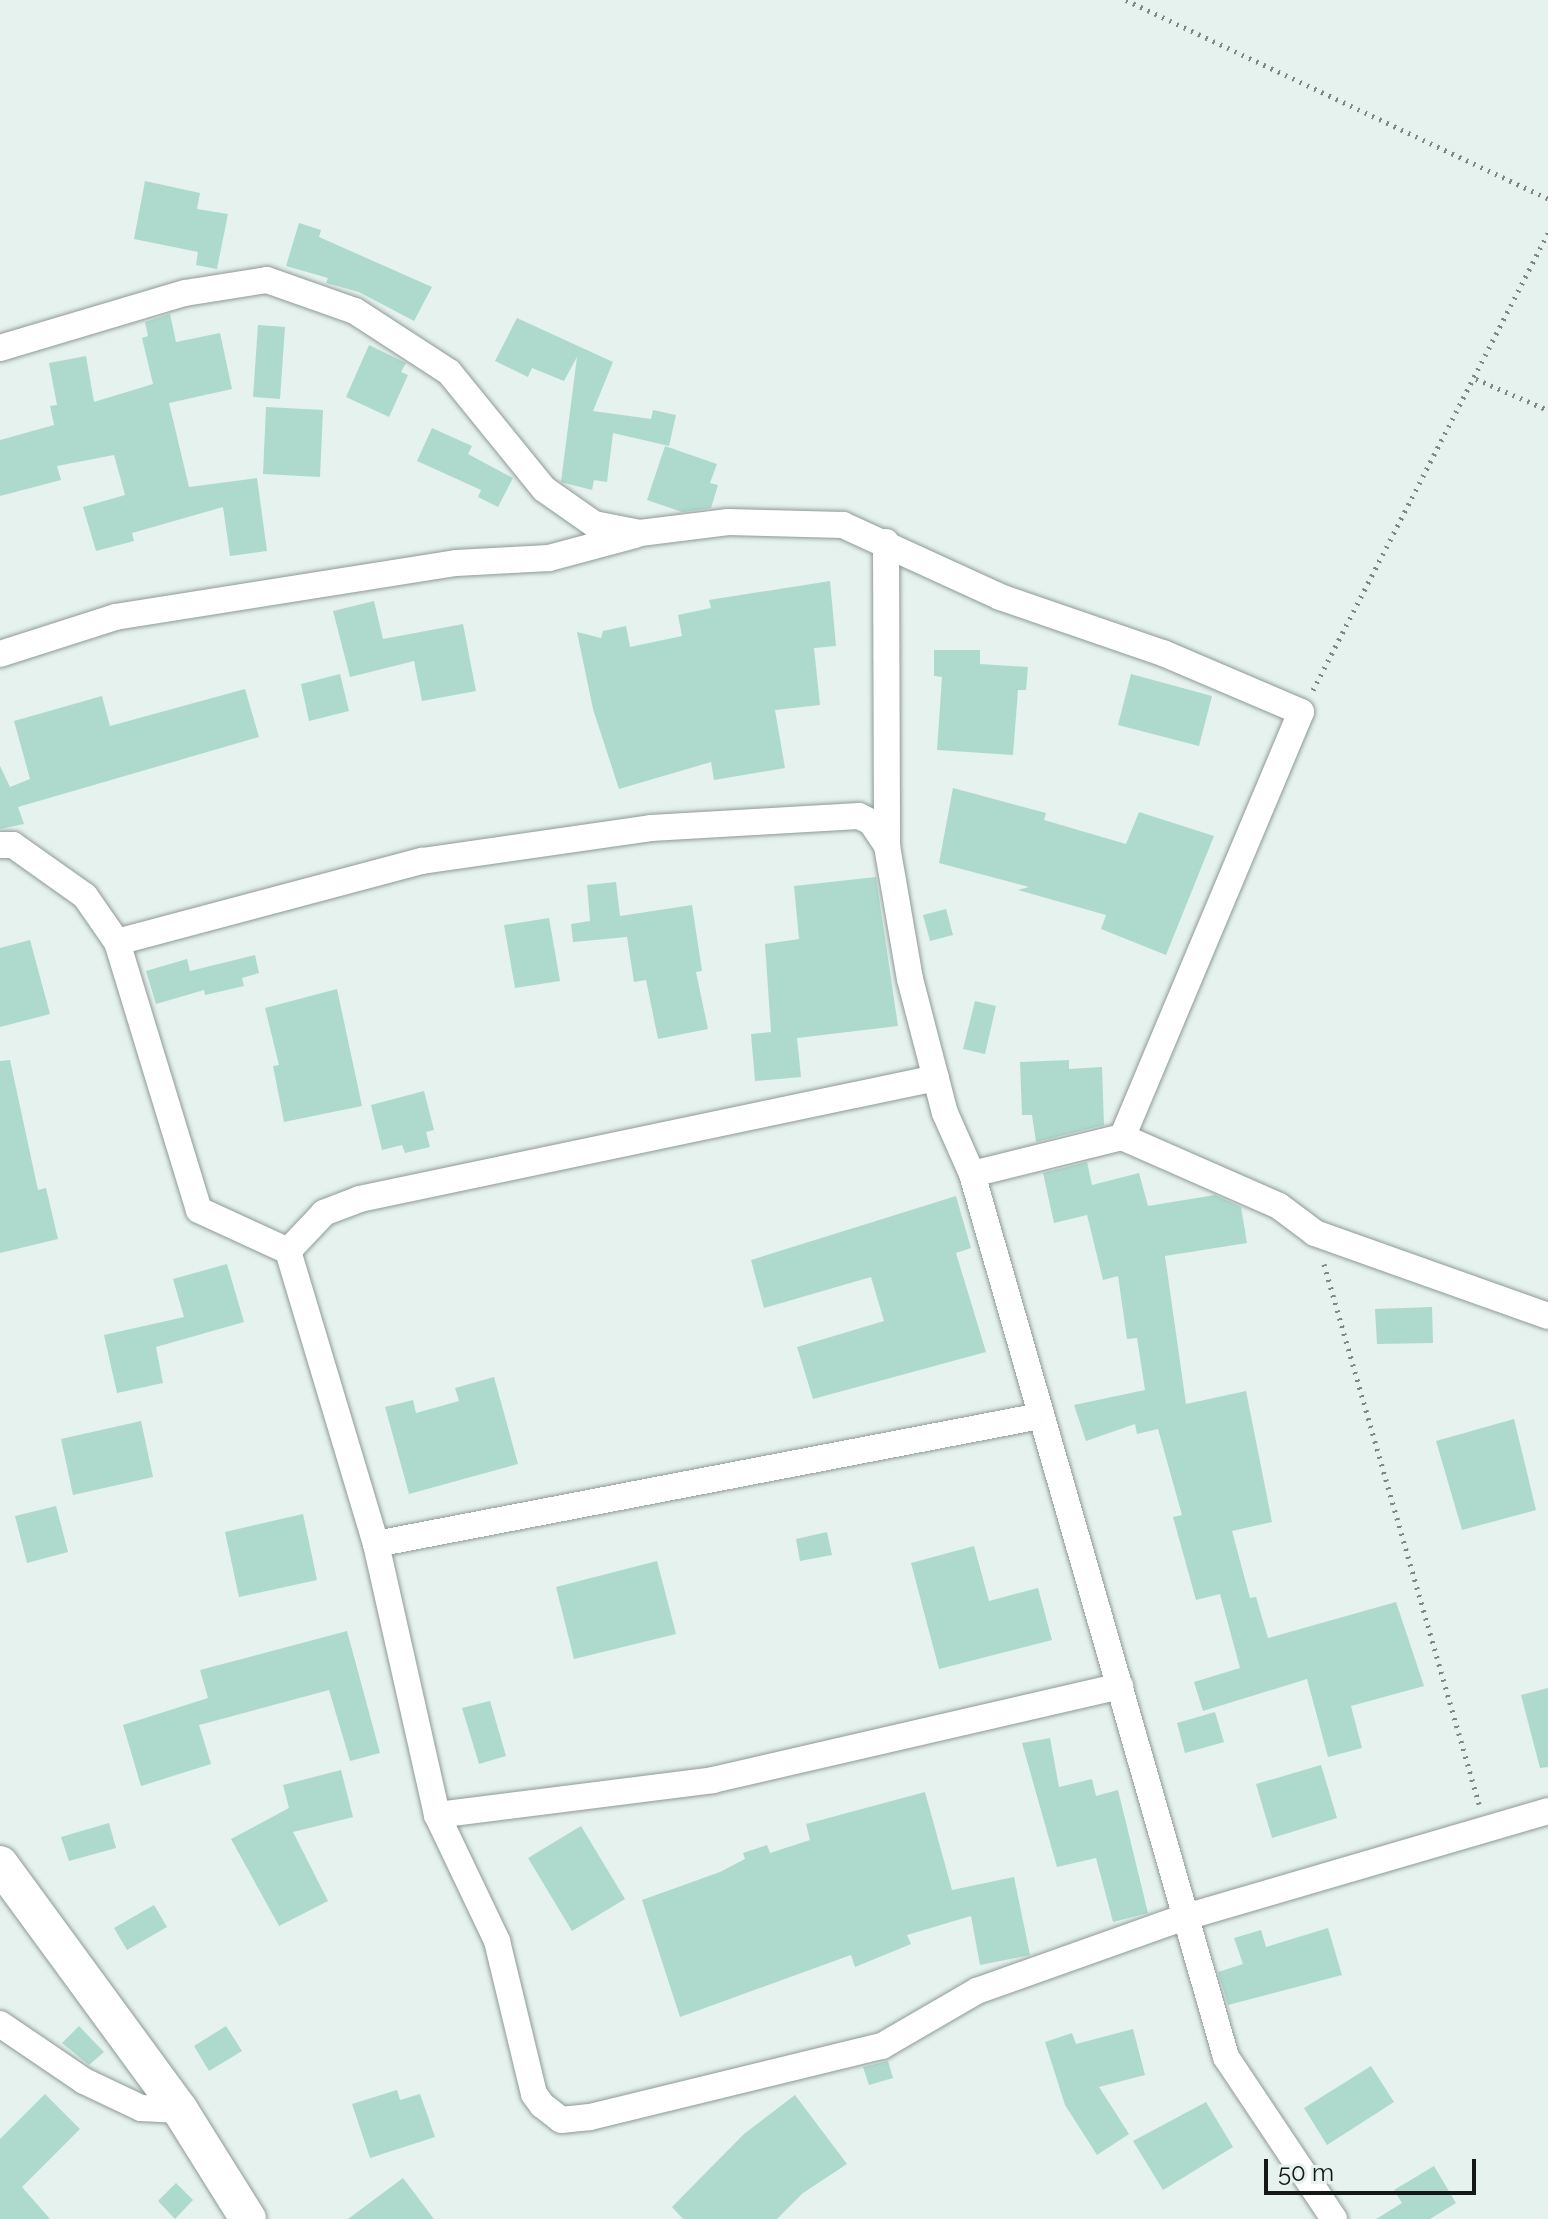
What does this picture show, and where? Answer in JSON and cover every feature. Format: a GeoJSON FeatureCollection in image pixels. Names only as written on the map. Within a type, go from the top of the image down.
{"type":"FeatureCollection","features":[{"type":"Feature","properties":{"kind":"street"},"geometry":{"type":"LineString","coordinates":[[0,348],[185,293],[267,280],[355,311],[449,372],[544,489],[594,524],[640,533]]}},
{"type":"Feature","properties":{"kind":"street"},"geometry":{"type":"LineString","coordinates":[[0,654],[23,643],[115,617],[456,563],[549,558],[640,533],[728,522],[843,525],[886,542],[1000,597],[1163,653],[1301,712],[1122,1137]]}},
{"type":"Feature","properties":{"kind":"street"},"geometry":{"type":"LineString","coordinates":[[886,542],[887,846],[910,979],[936,1078],[972,1174],[1120,1686],[1182,1918],[1226,2057],[1334,2219]]}},
{"type":"Feature","properties":{"kind":"street"},"geometry":{"type":"LineString","coordinates":[[117,942],[422,861],[651,828],[859,816],[871,822],[887,846]]}},
{"type":"Feature","properties":{"kind":"street"},"geometry":{"type":"LineString","coordinates":[[0,845],[13,845],[85,896],[117,942],[199,1210],[288,1251],[376,1544],[437,1815],[497,1941],[534,2094],[561,2120],[590,2117],[882,2046],[977,1991],[1182,1918],[1548,1811]]}},
{"type":"Feature","properties":{"kind":"street"},"geometry":{"type":"LineString","coordinates":[[288,1251],[324,1213],[360,1199],[936,1078]]}},
{"type":"Feature","properties":{"kind":"street"},"geometry":{"type":"LineString","coordinates":[[972,1174],[1122,1137],[1279,1206],[1315,1233],[1548,1316]]}},
{"type":"Feature","properties":{"kind":"street"},"geometry":{"type":"LineString","coordinates":[[376,1544],[1040,1416]]}},
{"type":"Feature","properties":{"kind":"street"},"geometry":{"type":"LineString","coordinates":[[437,1815],[713,1780],[1120,1686]]}},
{"type":"Feature","properties":{"kind":"street"},"geometry":{"type":"LineString","coordinates":[[0,1864],[180,2110],[241,2217]]}},
{"type":"Feature","properties":{"kind":"street"},"geometry":{"type":"LineString","coordinates":[[0,2024],[84,2081],[141,2108],[180,2110]]}},
{"type":"Feature","properties":{"kind":"path"},"geometry":{"type":"LineString","coordinates":[[1126,0],[1548,199]]}},
{"type":"Feature","properties":{"kind":"path"},"geometry":{"type":"LineString","coordinates":[[1301,712],[1476,379],[1548,233]]}},
{"type":"Feature","properties":{"kind":"path"},"geometry":{"type":"LineString","coordinates":[[1476,379],[1548,410]]}},
{"type":"Feature","properties":{"kind":"path"},"geometry":{"type":"LineString","coordinates":[[1315,1233],[1486,1828]]}},
{"type":"Feature","properties":{"kind":"building"},"geometry":{"type":"Polygon","coordinates":[[[145,181],[200,193],[197,209],[228,214],[217,269],[196,265],[198,252],[134,239],[145,181]]]}},
{"type":"Feature","properties":{"kind":"building"},"geometry":{"type":"Polygon","coordinates":[[[299,223],[321,230],[319,237],[432,287],[414,321],[359,292],[326,283],[328,278],[286,266],[299,223]]]}},
{"type":"Feature","properties":{"kind":"building"},"geometry":{"type":"Polygon","coordinates":[[[170,314],[176,342],[220,333],[232,389],[169,403],[189,487],[257,478],[267,551],[230,556],[223,507],[132,533],[134,541],[96,551],[83,507],[125,495],[114,455],[57,466],[61,480],[0,496],[0,440],[54,425],[50,406],[57,405],[49,363],[86,356],[94,402],[153,384],[142,338],[148,336],[145,322],[170,314]]]}},
{"type":"Feature","properties":{"kind":"building"},"geometry":{"type":"Polygon","coordinates":[[[517,318],[613,362],[593,411],[651,419],[653,410],[676,415],[669,446],[613,433],[607,482],[594,480],[592,490],[561,482],[577,357],[564,381],[532,368],[528,377],[495,361],[517,318]]]}},
{"type":"Feature","properties":{"kind":"building"},"geometry":{"type":"Polygon","coordinates":[[[258,325],[285,327],[280,399],[253,397],[258,325]]]}},
{"type":"Feature","properties":{"kind":"building"},"geometry":{"type":"Polygon","coordinates":[[[369,345],[406,363],[401,372],[408,375],[389,417],[346,397],[369,345]]]}},
{"type":"Feature","properties":{"kind":"building"},"geometry":{"type":"Polygon","coordinates":[[[266,407],[323,410],[320,477],[263,474],[266,407]]]}},
{"type":"Feature","properties":{"kind":"building"},"geometry":{"type":"Polygon","coordinates":[[[432,428],[472,446],[468,454],[513,478],[498,507],[478,497],[481,490],[417,461],[432,428]]]}},
{"type":"Feature","properties":{"kind":"building"},"geometry":{"type":"Polygon","coordinates":[[[665,446],[717,464],[710,483],[718,485],[711,508],[682,512],[647,500],[665,446]]]}},
{"type":"Feature","properties":{"kind":"building"},"geometry":{"type":"Polygon","coordinates":[[[830,581],[836,646],[814,648],[820,705],[775,710],[785,768],[714,780],[711,762],[619,789],[593,709],[577,632],[601,638],[603,631],[626,626],[630,647],[682,636],[678,615],[711,608],[709,600],[830,581]]]}},
{"type":"Feature","properties":{"kind":"building"},"geometry":{"type":"Polygon","coordinates":[[[374,601],[383,639],[463,624],[476,691],[422,701],[414,661],[350,677],[333,611],[374,601]]]}},
{"type":"Feature","properties":{"kind":"building"},"geometry":{"type":"Polygon","coordinates":[[[934,650],[980,650],[980,664],[1028,667],[1026,690],[1018,690],[1013,755],[937,750],[942,677],[934,676],[934,650]]]}},
{"type":"Feature","properties":{"kind":"building"},"geometry":{"type":"Polygon","coordinates":[[[340,674],[349,711],[309,721],[301,684],[340,674]]]}},
{"type":"Feature","properties":{"kind":"building"},"geometry":{"type":"Polygon","coordinates":[[[1131,674],[1212,696],[1199,746],[1118,725],[1131,674]]]}},
{"type":"Feature","properties":{"kind":"building"},"geometry":{"type":"Polygon","coordinates":[[[245,689],[259,737],[18,807],[24,824],[0,829],[0,766],[10,787],[30,779],[14,721],[102,696],[110,726],[245,689]]]}},
{"type":"Feature","properties":{"kind":"building"},"geometry":{"type":"Polygon","coordinates":[[[953,788],[1046,813],[1044,820],[1126,844],[1139,812],[1214,836],[1166,955],[1101,929],[1106,915],[1018,890],[1029,887],[939,863],[953,788]]]}},
{"type":"Feature","properties":{"kind":"building"},"geometry":{"type":"Polygon","coordinates":[[[876,877],[898,1026],[797,1038],[801,1077],[755,1081],[751,1034],[771,1032],[765,944],[799,939],[794,886],[876,877]]]}},
{"type":"Feature","properties":{"kind":"building"},"geometry":{"type":"Polygon","coordinates":[[[616,882],[620,916],[692,905],[702,971],[696,972],[708,1029],[658,1039],[646,980],[634,982],[627,937],[573,942],[571,924],[590,921],[587,885],[616,882]]]}},
{"type":"Feature","properties":{"kind":"building"},"geometry":{"type":"Polygon","coordinates":[[[946,909],[953,935],[930,941],[923,915],[946,909]]]}},
{"type":"Feature","properties":{"kind":"building"},"geometry":{"type":"Polygon","coordinates":[[[549,918],[560,981],[515,988],[504,925],[549,918]]]}},
{"type":"Feature","properties":{"kind":"building"},"geometry":{"type":"Polygon","coordinates":[[[30,940],[50,1014],[0,1027],[0,948],[30,940]]]}},
{"type":"Feature","properties":{"kind":"building"},"geometry":{"type":"Polygon","coordinates":[[[255,955],[259,973],[242,978],[244,986],[205,995],[204,990],[156,1004],[146,971],[187,959],[190,971],[255,955]]]}},
{"type":"Feature","properties":{"kind":"building"},"geometry":{"type":"Polygon","coordinates":[[[337,989],[362,1106],[284,1122],[273,1066],[279,1065],[265,1008],[337,989]]]}},
{"type":"Feature","properties":{"kind":"building"},"geometry":{"type":"Polygon","coordinates":[[[975,1001],[996,1006],[985,1054],[963,1049],[975,1001]]]}},
{"type":"Feature","properties":{"kind":"building"},"geometry":{"type":"Polygon","coordinates":[[[10,1060],[38,1190],[46,1188],[58,1239],[0,1253],[0,1061],[10,1060]]]}},
{"type":"Feature","properties":{"kind":"building"},"geometry":{"type":"Polygon","coordinates":[[[1069,1060],[1069,1069],[1102,1067],[1104,1125],[1036,1142],[1032,1115],[1022,1115],[1020,1062],[1069,1060]]]}},
{"type":"Feature","properties":{"kind":"building"},"geometry":{"type":"Polygon","coordinates":[[[424,1091],[434,1130],[426,1132],[430,1147],[405,1153],[402,1145],[382,1150],[371,1105],[424,1091]]]}},
{"type":"Feature","properties":{"kind":"building"},"geometry":{"type":"Polygon","coordinates":[[[1087,1162],[1092,1185],[1139,1173],[1148,1206],[1215,1195],[1241,1207],[1247,1243],[1165,1256],[1186,1404],[1246,1391],[1272,1522],[1232,1531],[1250,1598],[1256,1597],[1268,1638],[1396,1602],[1424,1686],[1351,1706],[1362,1748],[1328,1757],[1307,1679],[1203,1711],[1194,1682],[1240,1668],[1220,1594],[1196,1600],[1173,1517],[1182,1515],[1158,1429],[1137,1434],[1135,1424],[1086,1441],[1074,1405],[1145,1390],[1137,1338],[1127,1339],[1118,1276],[1103,1280],[1087,1215],[1054,1223],[1043,1173],[1087,1162]]]}},
{"type":"Feature","properties":{"kind":"building"},"geometry":{"type":"Polygon","coordinates":[[[956,1196],[971,1248],[956,1253],[986,1352],[813,1399],[797,1347],[884,1321],[871,1277],[764,1308],[751,1260],[956,1196]]]}},
{"type":"Feature","properties":{"kind":"building"},"geometry":{"type":"Polygon","coordinates":[[[227,1264],[244,1322],[156,1347],[163,1383],[117,1393],[104,1335],[184,1317],[173,1279],[227,1264]]]}},
{"type":"Feature","properties":{"kind":"building"},"geometry":{"type":"Polygon","coordinates":[[[1432,1307],[1433,1343],[1377,1344],[1375,1309],[1432,1307]]]}},
{"type":"Feature","properties":{"kind":"building"},"geometry":{"type":"Polygon","coordinates":[[[494,1377],[518,1464],[409,1494],[385,1407],[413,1400],[416,1413],[459,1401],[455,1388],[494,1377]]]}},
{"type":"Feature","properties":{"kind":"building"},"geometry":{"type":"Polygon","coordinates":[[[1514,1419],[1536,1510],[1462,1530],[1436,1441],[1514,1419]]]}},
{"type":"Feature","properties":{"kind":"building"},"geometry":{"type":"Polygon","coordinates":[[[141,1421],[153,1477],[73,1495],[61,1439],[141,1421]]]}},
{"type":"Feature","properties":{"kind":"building"},"geometry":{"type":"Polygon","coordinates":[[[56,1506],[68,1552],[27,1563],[15,1516],[56,1506]]]}},
{"type":"Feature","properties":{"kind":"building"},"geometry":{"type":"Polygon","coordinates":[[[303,1514],[317,1580],[239,1597],[225,1532],[303,1514]]]}},
{"type":"Feature","properties":{"kind":"building"},"geometry":{"type":"Polygon","coordinates":[[[827,1532],[832,1555],[800,1561],[796,1539],[827,1532]]]}},
{"type":"Feature","properties":{"kind":"building"},"geometry":{"type":"Polygon","coordinates":[[[974,1546],[989,1601],[1038,1588],[1052,1640],[939,1669],[911,1563],[974,1546]]]}},
{"type":"Feature","properties":{"kind":"building"},"geometry":{"type":"Polygon","coordinates":[[[657,1561],[676,1634],[574,1659],[556,1587],[657,1561]]]}},
{"type":"Feature","properties":{"kind":"building"},"geometry":{"type":"Polygon","coordinates":[[[347,1631],[380,1753],[350,1761],[329,1690],[199,1725],[211,1764],[141,1786],[123,1725],[208,1698],[200,1670],[347,1631]]]}},
{"type":"Feature","properties":{"kind":"building"},"geometry":{"type":"Polygon","coordinates":[[[1548,1688],[1548,1767],[1540,1768],[1521,1695],[1548,1688]]]}},
{"type":"Feature","properties":{"kind":"building"},"geometry":{"type":"Polygon","coordinates":[[[490,1701],[506,1756],[479,1764],[462,1708],[490,1701]]]}},
{"type":"Feature","properties":{"kind":"building"},"geometry":{"type":"Polygon","coordinates":[[[1215,1712],[1224,1742],[1185,1753],[1177,1723],[1215,1712]]]}},
{"type":"Feature","properties":{"kind":"building"},"geometry":{"type":"Polygon","coordinates":[[[1050,1738],[1059,1787],[1092,1779],[1096,1796],[1118,1790],[1148,1913],[1113,1922],[1096,1858],[1057,1867],[1022,1743],[1050,1738]]]}},
{"type":"Feature","properties":{"kind":"building"},"geometry":{"type":"Polygon","coordinates":[[[1321,1765],[1337,1818],[1272,1838],[1256,1784],[1321,1765]]]}},
{"type":"Feature","properties":{"kind":"building"},"geometry":{"type":"Polygon","coordinates":[[[341,1770],[353,1817],[293,1832],[328,1901],[279,1926],[231,1839],[289,1808],[283,1785],[341,1770]]]}},
{"type":"Feature","properties":{"kind":"building"},"geometry":{"type":"Polygon","coordinates":[[[925,1792],[952,1890],[1014,1877],[1030,1955],[980,1965],[971,1916],[907,1935],[911,1944],[855,1967],[851,1955],[680,2017],[642,1900],[720,1872],[745,1859],[743,1853],[767,1845],[770,1853],[810,1840],[806,1824],[925,1792]]]}},
{"type":"Feature","properties":{"kind":"building"},"geometry":{"type":"Polygon","coordinates":[[[109,1823],[116,1848],[69,1861],[61,1837],[109,1823]]]}},
{"type":"Feature","properties":{"kind":"building"},"geometry":{"type":"Polygon","coordinates":[[[581,1826],[625,1899],[572,1931],[528,1858],[581,1826]]]}},
{"type":"Feature","properties":{"kind":"building"},"geometry":{"type":"Polygon","coordinates":[[[154,1905],[167,1927],[127,1950],[114,1928],[154,1905]]]}},
{"type":"Feature","properties":{"kind":"building"},"geometry":{"type":"Polygon","coordinates":[[[1328,1928],[1342,1975],[1228,2005],[1218,1972],[1243,1964],[1234,1938],[1261,1930],[1266,1947],[1328,1928]]]}},
{"type":"Feature","properties":{"kind":"building"},"geometry":{"type":"Polygon","coordinates":[[[79,2026],[104,2052],[89,2065],[62,2043],[79,2026]]]}},
{"type":"Feature","properties":{"kind":"building"},"geometry":{"type":"Polygon","coordinates":[[[226,2026],[242,2051],[209,2071],[194,2046],[226,2026]]]}},
{"type":"Feature","properties":{"kind":"building"},"geometry":{"type":"Polygon","coordinates":[[[1133,2029],[1145,2075],[1099,2087],[1129,2134],[1097,2155],[1065,2105],[1045,2042],[1072,2033],[1076,2044],[1133,2029]]]}},
{"type":"Feature","properties":{"kind":"building"},"geometry":{"type":"Polygon","coordinates":[[[888,2061],[893,2078],[869,2085],[863,2067],[888,2061]]]}},
{"type":"Feature","properties":{"kind":"building"},"geometry":{"type":"Polygon","coordinates":[[[1371,2066],[1394,2102],[1327,2145],[1304,2108],[1371,2066]]]}},
{"type":"Feature","properties":{"kind":"building"},"geometry":{"type":"Polygon","coordinates":[[[397,2090],[400,2100],[420,2094],[435,2137],[370,2158],[352,2104],[397,2090]]]}},
{"type":"Feature","properties":{"kind":"building"},"geometry":{"type":"Polygon","coordinates":[[[45,2094],[80,2129],[22,2187],[50,2219],[0,2219],[0,2139],[45,2094]]]}},
{"type":"Feature","properties":{"kind":"building"},"geometry":{"type":"Polygon","coordinates":[[[795,2095],[847,2164],[803,2193],[777,2219],[683,2219],[672,2207],[744,2134],[795,2095]]]}},
{"type":"Feature","properties":{"kind":"building"},"geometry":{"type":"Polygon","coordinates":[[[1206,2102],[1233,2147],[1163,2190],[1133,2141],[1206,2102]]]}},
{"type":"Feature","properties":{"kind":"building"},"geometry":{"type":"Polygon","coordinates":[[[1434,2166],[1456,2203],[1430,2219],[1376,2219],[1402,2203],[1394,2190],[1434,2166]]]}},
{"type":"Feature","properties":{"kind":"building"},"geometry":{"type":"Polygon","coordinates":[[[403,2178],[434,2219],[348,2219],[403,2178]]]}},
{"type":"Feature","properties":{"kind":"building"},"geometry":{"type":"Polygon","coordinates":[[[176,2183],[193,2200],[175,2219],[158,2201],[176,2183]]]}}]}
